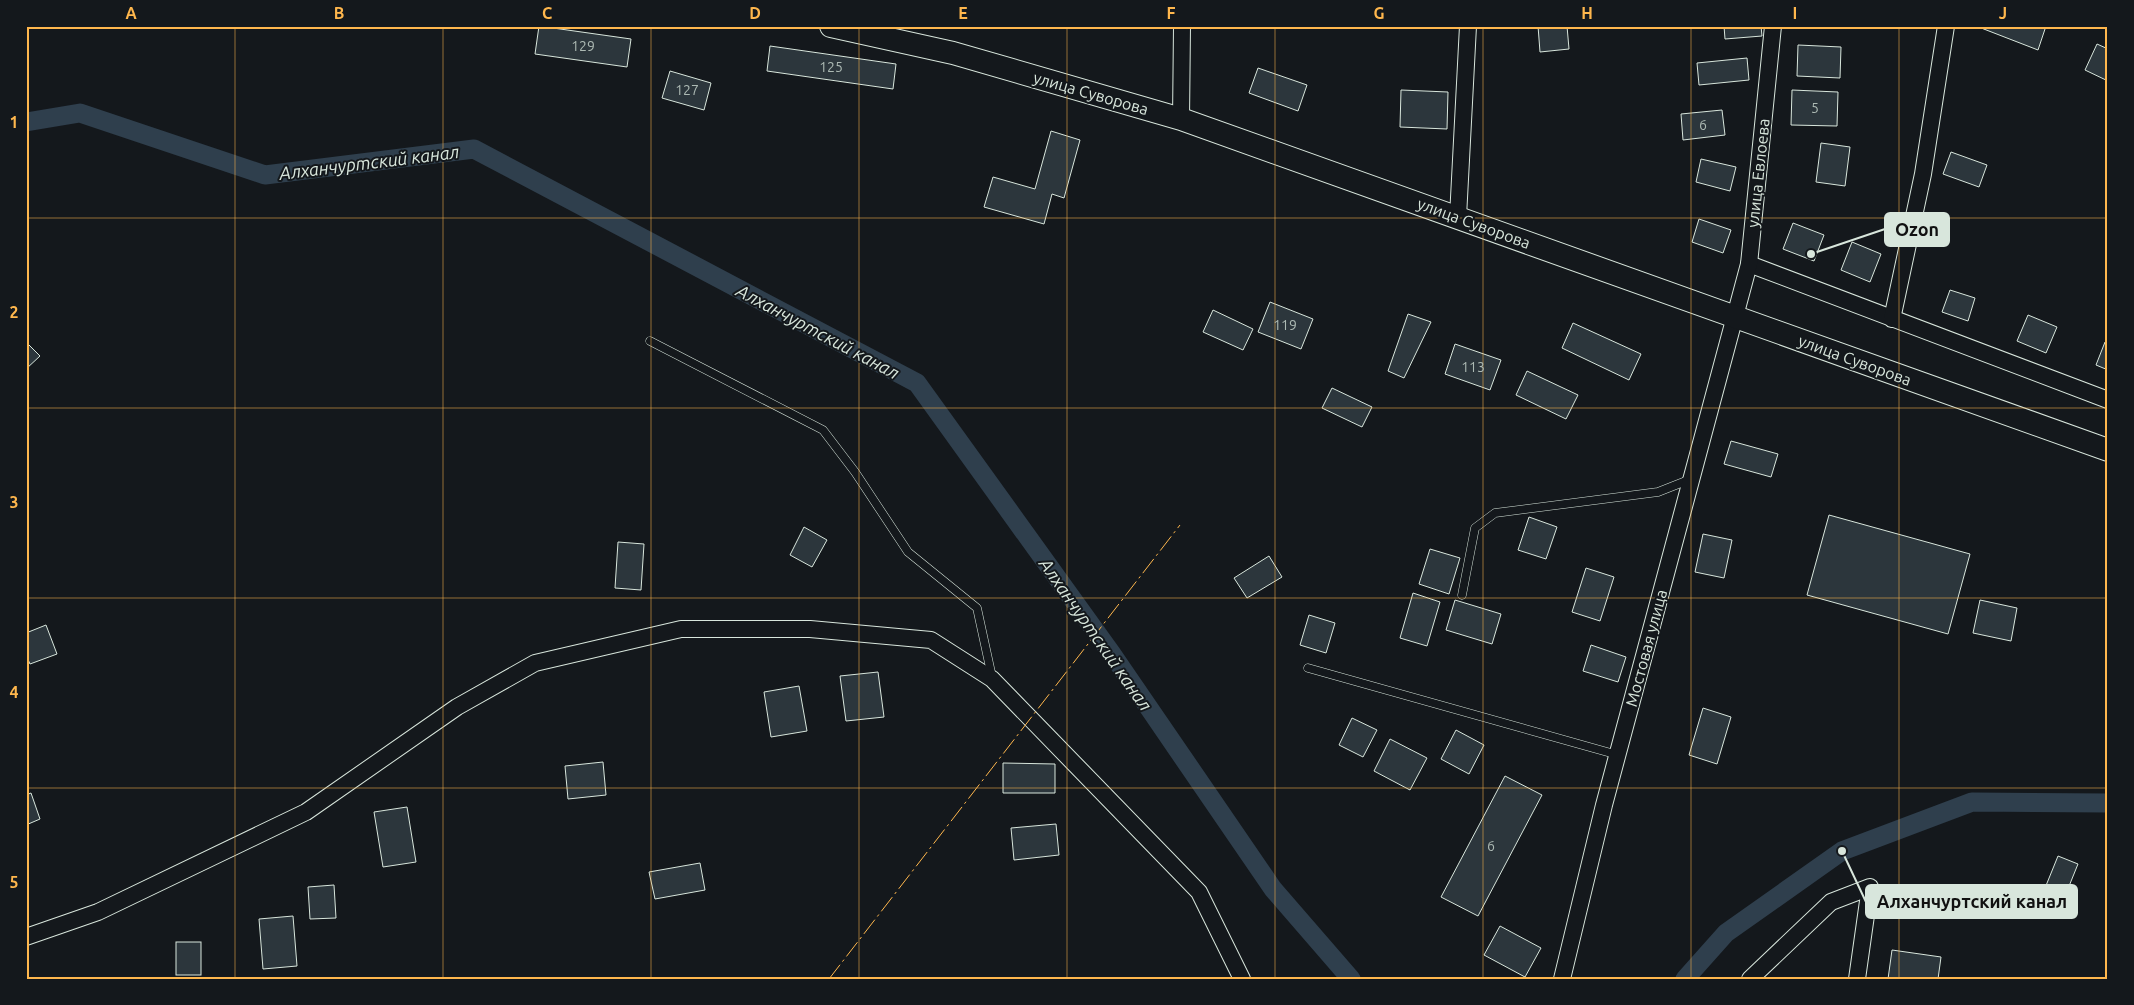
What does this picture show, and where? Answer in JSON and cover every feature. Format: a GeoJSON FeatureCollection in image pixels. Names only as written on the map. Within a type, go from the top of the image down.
{"type":"FeatureCollection","features":[{"type":"Feature","properties":{"kind":"main road","name":"улица Суворова"},"geometry":{"type":"LineString","coordinates":[[831,26],[953,53],[1182,119],[2108,450]]}},
{"type":"Feature","properties":{"kind":"street"},"geometry":{"type":"LineString","coordinates":[[1182,26],[1182,119]]}},
{"type":"Feature","properties":{"kind":"street"},"geometry":{"type":"LineString","coordinates":[[1458,217],[1468,26]]}},
{"type":"Feature","properties":{"kind":"street","name":"улица Евлоева"},"geometry":{"type":"LineString","coordinates":[[1735,318],[1749,264],[1773,26]]}},
{"type":"Feature","properties":{"kind":"street"},"geometry":{"type":"LineString","coordinates":[[1892,319],[1923,174],[1946,26]]}},
{"type":"Feature","properties":{"kind":"street"},"geometry":{"type":"LineString","coordinates":[[1749,264],[2108,400]]}},
{"type":"Feature","properties":{"kind":"street","name":"Мостовая улица"},"geometry":{"type":"LineString","coordinates":[[1562,979],[1618,755],[1735,318]]}},
{"type":"Feature","properties":{"kind":"street"},"geometry":{"type":"LineString","coordinates":[[26,937],[98,912],[306,812],[457,707],[535,663],[681,630],[810,628],[931,640],[992,679],[1199,892],[1242,979]]}},
{"type":"Feature","properties":{"kind":"street"},"geometry":{"type":"LineString","coordinates":[[1750,979],[1831,902],[1870,887],[1857,979]]}},
{"type":"Feature","properties":{"kind":"lane"},"geometry":{"type":"LineString","coordinates":[[650,341],[823,430],[855,472],[908,552],[977,608],[992,679]]}},
{"type":"Feature","properties":{"kind":"lane"},"geometry":{"type":"LineString","coordinates":[[1462,595],[1475,528],[1494,513],[1658,492],[1692,479]]}},
{"type":"Feature","properties":{"kind":"lane"},"geometry":{"type":"LineString","coordinates":[[1308,668],[1618,755]]}},
{"type":"Feature","properties":{"kind":"building"},"geometry":{"type":"Polygon","coordinates":[[[539,26],[631,39],[627,67],[535,54],[539,26]]]}},
{"type":"Feature","properties":{"kind":"building"},"geometry":{"type":"Polygon","coordinates":[[[1538,26],[1567,26],[1569,49],[1540,52],[1538,26]]]}},
{"type":"Feature","properties":{"kind":"building"},"geometry":{"type":"Polygon","coordinates":[[[1724,26],[1761,26],[1762,36],[1725,39],[1724,26]]]}},
{"type":"Feature","properties":{"kind":"building"},"geometry":{"type":"Polygon","coordinates":[[[1976,26],[2046,26],[2038,50],[1976,26]]]}},
{"type":"Feature","properties":{"kind":"building"},"geometry":{"type":"Polygon","coordinates":[[[2097,44],[2108,49],[2108,81],[2085,70],[2097,44]]]}},
{"type":"Feature","properties":{"kind":"building"},"geometry":{"type":"Polygon","coordinates":[[[1798,45],[1841,47],[1840,78],[1797,76],[1798,45]]]}},
{"type":"Feature","properties":{"kind":"building"},"geometry":{"type":"Polygon","coordinates":[[[770,46],[896,64],[893,89],[767,71],[770,46]]]}},
{"type":"Feature","properties":{"kind":"building"},"geometry":{"type":"Polygon","coordinates":[[[1747,58],[1749,80],[1699,85],[1697,63],[1747,58]]]}},
{"type":"Feature","properties":{"kind":"building"},"geometry":{"type":"Polygon","coordinates":[[[1258,68],[1307,85],[1298,111],[1249,93],[1258,68]]]}},
{"type":"Feature","properties":{"kind":"building"},"geometry":{"type":"Polygon","coordinates":[[[670,71],[711,83],[704,110],[662,98],[670,71]]]}},
{"type":"Feature","properties":{"kind":"building"},"geometry":{"type":"Polygon","coordinates":[[[1401,90],[1448,92],[1447,129],[1400,127],[1401,90]]]}},
{"type":"Feature","properties":{"kind":"building"},"geometry":{"type":"Polygon","coordinates":[[[1792,90],[1838,92],[1837,126],[1791,125],[1792,90]]]}},
{"type":"Feature","properties":{"kind":"building"},"geometry":{"type":"Polygon","coordinates":[[[1722,110],[1725,135],[1683,140],[1681,114],[1722,110]]]}},
{"type":"Feature","properties":{"kind":"building"},"geometry":{"type":"Polygon","coordinates":[[[1051,131],[1080,140],[1064,198],[1052,194],[1044,224],[984,207],[993,177],[1035,189],[1051,131]]]}},
{"type":"Feature","properties":{"kind":"building"},"geometry":{"type":"Polygon","coordinates":[[[1821,143],[1850,147],[1845,186],[1816,182],[1821,143]]]}},
{"type":"Feature","properties":{"kind":"building"},"geometry":{"type":"Polygon","coordinates":[[[1951,152],[1987,165],[1979,187],[1943,174],[1951,152]]]}},
{"type":"Feature","properties":{"kind":"building"},"geometry":{"type":"Polygon","coordinates":[[[1701,159],[1736,167],[1730,191],[1696,182],[1701,159]]]}},
{"type":"Feature","properties":{"kind":"building"},"geometry":{"type":"Polygon","coordinates":[[[1699,219],[1731,230],[1723,253],[1692,242],[1699,219]]]}},
{"type":"Feature","properties":{"kind":"building"},"geometry":{"type":"Polygon","coordinates":[[[1793,223],[1824,235],[1814,261],[1783,249],[1793,223]]]}},
{"type":"Feature","properties":{"kind":"building"},"geometry":{"type":"Polygon","coordinates":[[[1852,242],[1881,254],[1870,282],[1841,270],[1852,242]]]}},
{"type":"Feature","properties":{"kind":"building"},"geometry":{"type":"Polygon","coordinates":[[[1950,290],[1975,298],[1968,321],[1942,312],[1950,290]]]}},
{"type":"Feature","properties":{"kind":"building"},"geometry":{"type":"Polygon","coordinates":[[[1270,302],[1313,319],[1301,349],[1258,332],[1270,302]]]}},
{"type":"Feature","properties":{"kind":"building"},"geometry":{"type":"Polygon","coordinates":[[[1213,310],[1253,329],[1243,350],[1203,332],[1213,310]]]}},
{"type":"Feature","properties":{"kind":"building"},"geometry":{"type":"Polygon","coordinates":[[[1408,314],[1431,322],[1404,378],[1388,371],[1408,314]]]}},
{"type":"Feature","properties":{"kind":"building"},"geometry":{"type":"Polygon","coordinates":[[[2028,315],[2057,327],[2046,353],[2017,341],[2028,315]]]}},
{"type":"Feature","properties":{"kind":"building"},"geometry":{"type":"Polygon","coordinates":[[[1573,323],[1641,354],[1629,380],[1562,348],[1573,323]]]}},
{"type":"Feature","properties":{"kind":"building"},"geometry":{"type":"Polygon","coordinates":[[[26,342],[40,356],[26,369],[26,342]]]}},
{"type":"Feature","properties":{"kind":"building"},"geometry":{"type":"Polygon","coordinates":[[[2105,342],[2108,343],[2108,370],[2096,365],[2105,342]]]}},
{"type":"Feature","properties":{"kind":"building"},"geometry":{"type":"Polygon","coordinates":[[[1455,344],[1501,360],[1490,390],[1445,374],[1455,344]]]}},
{"type":"Feature","properties":{"kind":"building"},"geometry":{"type":"Polygon","coordinates":[[[1527,371],[1578,395],[1566,419],[1516,395],[1527,371]]]}},
{"type":"Feature","properties":{"kind":"building"},"geometry":{"type":"Polygon","coordinates":[[[1332,388],[1372,407],[1362,427],[1322,408],[1332,388]]]}},
{"type":"Feature","properties":{"kind":"building"},"geometry":{"type":"Polygon","coordinates":[[[1731,441],[1778,454],[1771,477],[1724,464],[1731,441]]]}},
{"type":"Feature","properties":{"kind":"building"},"geometry":{"type":"Polygon","coordinates":[[[1829,515],[1970,554],[1948,634],[1807,595],[1829,515]]]}},
{"type":"Feature","properties":{"kind":"building"},"geometry":{"type":"Polygon","coordinates":[[[1529,517],[1557,527],[1546,559],[1518,550],[1529,517]]]}},
{"type":"Feature","properties":{"kind":"building"},"geometry":{"type":"Polygon","coordinates":[[[804,527],[827,540],[812,567],[790,555],[804,527]]]}},
{"type":"Feature","properties":{"kind":"building"},"geometry":{"type":"Polygon","coordinates":[[[1703,534],[1732,540],[1724,578],[1695,572],[1703,534]]]}},
{"type":"Feature","properties":{"kind":"building"},"geometry":{"type":"Polygon","coordinates":[[[618,542],[644,544],[641,590],[615,588],[618,542]]]}},
{"type":"Feature","properties":{"kind":"building"},"geometry":{"type":"Polygon","coordinates":[[[1430,549],[1460,558],[1449,594],[1419,584],[1430,549]]]}},
{"type":"Feature","properties":{"kind":"building"},"geometry":{"type":"Polygon","coordinates":[[[1269,556],[1282,577],[1247,598],[1234,578],[1269,556]]]}},
{"type":"Feature","properties":{"kind":"building"},"geometry":{"type":"Polygon","coordinates":[[[1586,568],[1614,577],[1600,621],[1572,612],[1586,568]]]}},
{"type":"Feature","properties":{"kind":"building"},"geometry":{"type":"Polygon","coordinates":[[[1413,593],[1440,602],[1427,646],[1400,638],[1413,593]]]}},
{"type":"Feature","properties":{"kind":"building"},"geometry":{"type":"Polygon","coordinates":[[[1455,600],[1501,614],[1492,644],[1446,630],[1455,600]]]}},
{"type":"Feature","properties":{"kind":"building"},"geometry":{"type":"Polygon","coordinates":[[[1980,600],[2017,608],[2011,641],[1973,633],[1980,600]]]}},
{"type":"Feature","properties":{"kind":"building"},"geometry":{"type":"Polygon","coordinates":[[[1309,615],[1335,623],[1326,653],[1300,645],[1309,615]]]}},
{"type":"Feature","properties":{"kind":"building"},"geometry":{"type":"Polygon","coordinates":[[[46,625],[57,654],[30,664],[26,655],[26,633],[46,625]]]}},
{"type":"Feature","properties":{"kind":"building"},"geometry":{"type":"Polygon","coordinates":[[[1591,645],[1626,657],[1618,682],[1583,671],[1591,645]]]}},
{"type":"Feature","properties":{"kind":"building"},"geometry":{"type":"Polygon","coordinates":[[[878,672],[884,717],[846,721],[840,676],[878,672]]]}},
{"type":"Feature","properties":{"kind":"building"},"geometry":{"type":"Polygon","coordinates":[[[799,686],[807,731],[771,737],[764,692],[799,686]]]}},
{"type":"Feature","properties":{"kind":"building"},"geometry":{"type":"Polygon","coordinates":[[[1703,708],[1731,717],[1717,764],[1689,755],[1703,708]]]}},
{"type":"Feature","properties":{"kind":"building"},"geometry":{"type":"Polygon","coordinates":[[[1352,718],[1377,730],[1363,757],[1339,745],[1352,718]]]}},
{"type":"Feature","properties":{"kind":"building"},"geometry":{"type":"Polygon","coordinates":[[[1456,730],[1484,745],[1469,774],[1441,759],[1456,730]]]}},
{"type":"Feature","properties":{"kind":"building"},"geometry":{"type":"Polygon","coordinates":[[[1390,739],[1427,758],[1410,790],[1374,771],[1390,739]]]}},
{"type":"Feature","properties":{"kind":"building"},"geometry":{"type":"Polygon","coordinates":[[[603,762],[606,795],[568,799],[565,766],[603,762]]]}},
{"type":"Feature","properties":{"kind":"building"},"geometry":{"type":"Polygon","coordinates":[[[1003,763],[1055,764],[1055,793],[1003,793],[1003,763]]]}},
{"type":"Feature","properties":{"kind":"building"},"geometry":{"type":"Polygon","coordinates":[[[1505,776],[1542,795],[1478,916],[1441,897],[1505,776]]]}},
{"type":"Feature","properties":{"kind":"building"},"geometry":{"type":"Polygon","coordinates":[[[31,793],[40,819],[26,825],[26,795],[31,793]]]}},
{"type":"Feature","properties":{"kind":"building"},"geometry":{"type":"Polygon","coordinates":[[[407,807],[416,862],[383,867],[374,812],[407,807]]]}},
{"type":"Feature","properties":{"kind":"building"},"geometry":{"type":"Polygon","coordinates":[[[1056,824],[1059,855],[1014,860],[1011,828],[1056,824]]]}},
{"type":"Feature","properties":{"kind":"building"},"geometry":{"type":"Polygon","coordinates":[[[2058,856],[2078,864],[2063,901],[2043,893],[2058,856]]]}},
{"type":"Feature","properties":{"kind":"building"},"geometry":{"type":"Polygon","coordinates":[[[700,863],[705,890],[655,899],[649,872],[700,863]]]}},
{"type":"Feature","properties":{"kind":"building"},"geometry":{"type":"Polygon","coordinates":[[[334,885],[336,918],[310,919],[308,887],[334,885]]]}},
{"type":"Feature","properties":{"kind":"building"},"geometry":{"type":"Polygon","coordinates":[[[293,916],[297,966],[263,969],[259,919],[293,916]]]}},
{"type":"Feature","properties":{"kind":"building"},"geometry":{"type":"Polygon","coordinates":[[[1500,926],[1541,948],[1525,977],[1484,955],[1500,926]]]}},
{"type":"Feature","properties":{"kind":"building"},"geometry":{"type":"Polygon","coordinates":[[[176,942],[201,942],[201,975],[176,975],[176,942]]]}},
{"type":"Feature","properties":{"kind":"building"},"geometry":{"type":"Polygon","coordinates":[[[1892,950],[1941,957],[1938,979],[1888,979],[1892,950]]]}},
{"type":"Feature","properties":{"kind":"waterway","name":"Алханчуртский канал"},"geometry":{"type":"LineString","coordinates":[[26,122],[80,113],[265,175],[474,149],[917,383],[1112,654],[1273,889],[1351,979]]}},
{"type":"Feature","properties":{"kind":"waterway","name":"Алханчуртский канал"},"geometry":{"type":"LineString","coordinates":[[1685,979],[1726,933],[1842,851],[1972,802],[2108,803]]}},
{"type":"Feature","properties":{"kind":"power"},"geometry":{"type":"LineString","coordinates":[[829,979],[1180,525]]}},
{"type":"Feature","properties":{"kind":"place","name":"Ozon"},"geometry":{"type":"Point","coordinates":[1811,254]}},
{"type":"Feature","properties":{"kind":"place","name":"Алханчуртский канал"},"geometry":{"type":"Point","coordinates":[1842,851]}}]}
